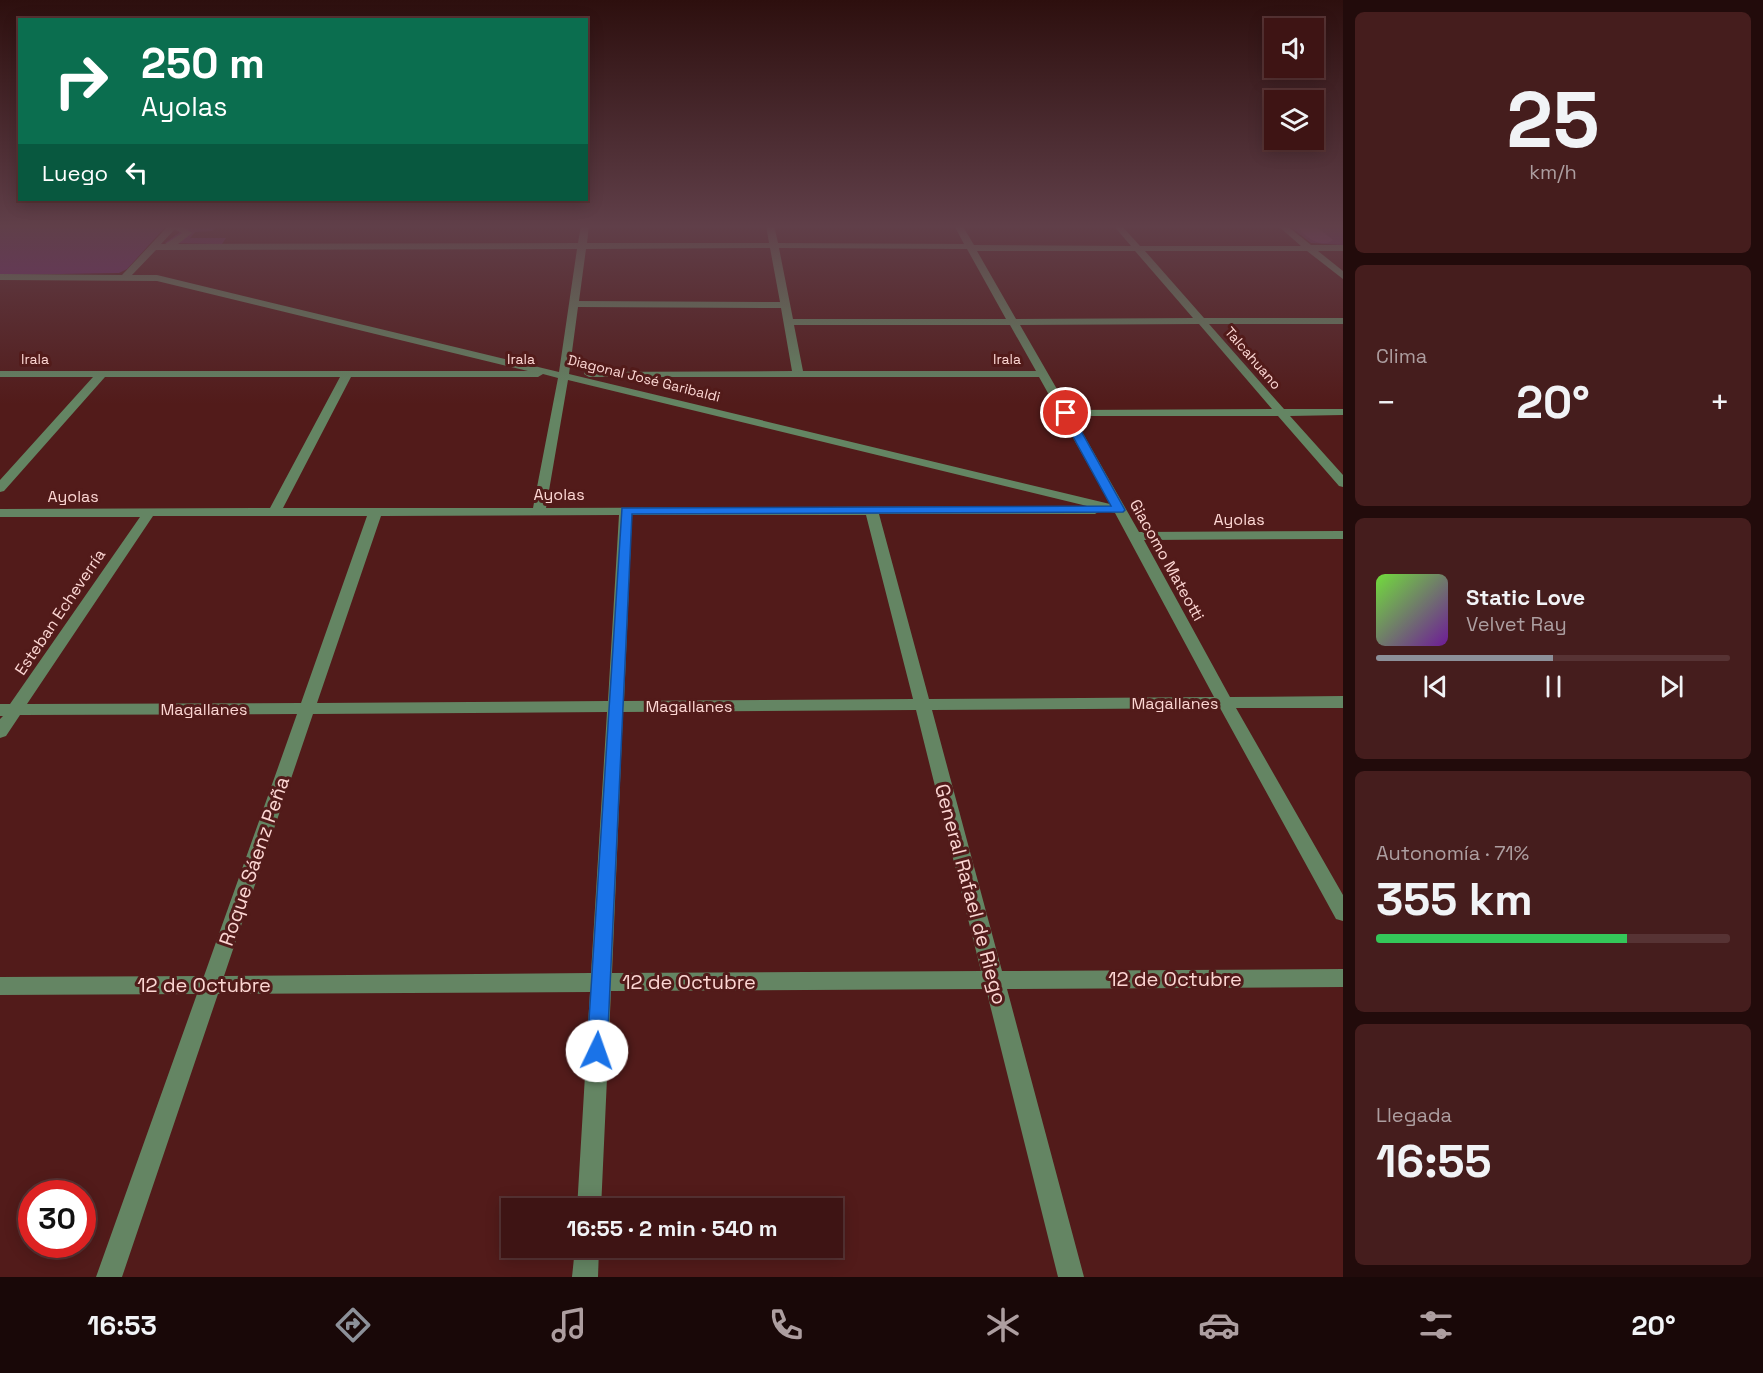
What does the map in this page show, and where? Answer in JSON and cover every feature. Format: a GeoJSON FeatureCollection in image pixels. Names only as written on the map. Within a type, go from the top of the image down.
{"type":"FeatureCollection","features":[{"type":"Feature","properties":{"kind":"street","name":"Diagonal José Garibaldi"},"geometry":{"type":"LineString","coordinates":[[185,285],[564,374],[1119,510]]}},
{"type":"Feature","properties":{"kind":"street"},"geometry":{"type":"LineString","coordinates":[[539,511],[564,374],[577,285]]}},
{"type":"Feature","properties":{"kind":"street"},"geometry":{"type":"LineString","coordinates":[[781,285],[798,375]]}},
{"type":"Feature","properties":{"kind":"street","name":"Giacomo Mateotti"},"geometry":{"type":"LineString","coordinates":[[993,285],[1135,536],[1224,703],[1343,913]]}},
{"type":"Feature","properties":{"kind":"street","name":"Talcahuano"},"geometry":{"type":"LineString","coordinates":[[1169,285],[1343,483]]}},
{"type":"Feature","properties":{"kind":"street"},"geometry":{"type":"LineString","coordinates":[[575,304],[785,305]]}},
{"type":"Feature","properties":{"kind":"street"},"geometry":{"type":"LineString","coordinates":[[788,322],[1343,321]]}},
{"type":"Feature","properties":{"kind":"street","name":"Irala"},"geometry":{"type":"LineString","coordinates":[[0,374],[1042,374]]}},
{"type":"Feature","properties":{"kind":"street"},"geometry":{"type":"LineString","coordinates":[[0,488],[102,374]]}},
{"type":"Feature","properties":{"kind":"street"},"geometry":{"type":"LineString","coordinates":[[275,512],[347,375]]}},
{"type":"Feature","properties":{"kind":"street"},"geometry":{"type":"LineString","coordinates":[[1066,413],[1343,412]]}},
{"type":"Feature","properties":{"kind":"street","name":"Ayolas"},"geometry":{"type":"LineString","coordinates":[[0,513],[1119,510]]}},
{"type":"Feature","properties":{"kind":"street"},"geometry":{"type":"LineString","coordinates":[[590,1198],[626,511]]}},
{"type":"Feature","properties":{"kind":"street","name":"General Rafael de Riego"},"geometry":{"type":"LineString","coordinates":[[872,511],[1071,1277]]}},
{"type":"Feature","properties":{"kind":"street","name":"Esteban Echeverría"},"geometry":{"type":"LineString","coordinates":[[0,732],[7,710],[150,512]]}},
{"type":"Feature","properties":{"kind":"street","name":"Roque Sáenz Peña"},"geometry":{"type":"LineString","coordinates":[[109,1277],[375,513]]}},
{"type":"Feature","properties":{"kind":"street","name":"Ayolas"},"geometry":{"type":"LineString","coordinates":[[1135,536],[1343,535]]}},
{"type":"Feature","properties":{"kind":"street","name":"Magallanes"},"geometry":{"type":"LineString","coordinates":[[7,710],[1343,702]]}},
{"type":"Feature","properties":{"kind":"street","name":"12 de Octubre"},"geometry":{"type":"LineString","coordinates":[[0,986],[1343,978]]}},
{"type":"Feature","properties":{"kind":"street"},"geometry":{"type":"LineString","coordinates":[[585,1277],[586,1258]]}},
{"type":"Feature","properties":{"kind":"route"},"geometry":{"type":"LineString","coordinates":[[597,1051],[626,511],[1119,510],[1066,413]]}}]}
